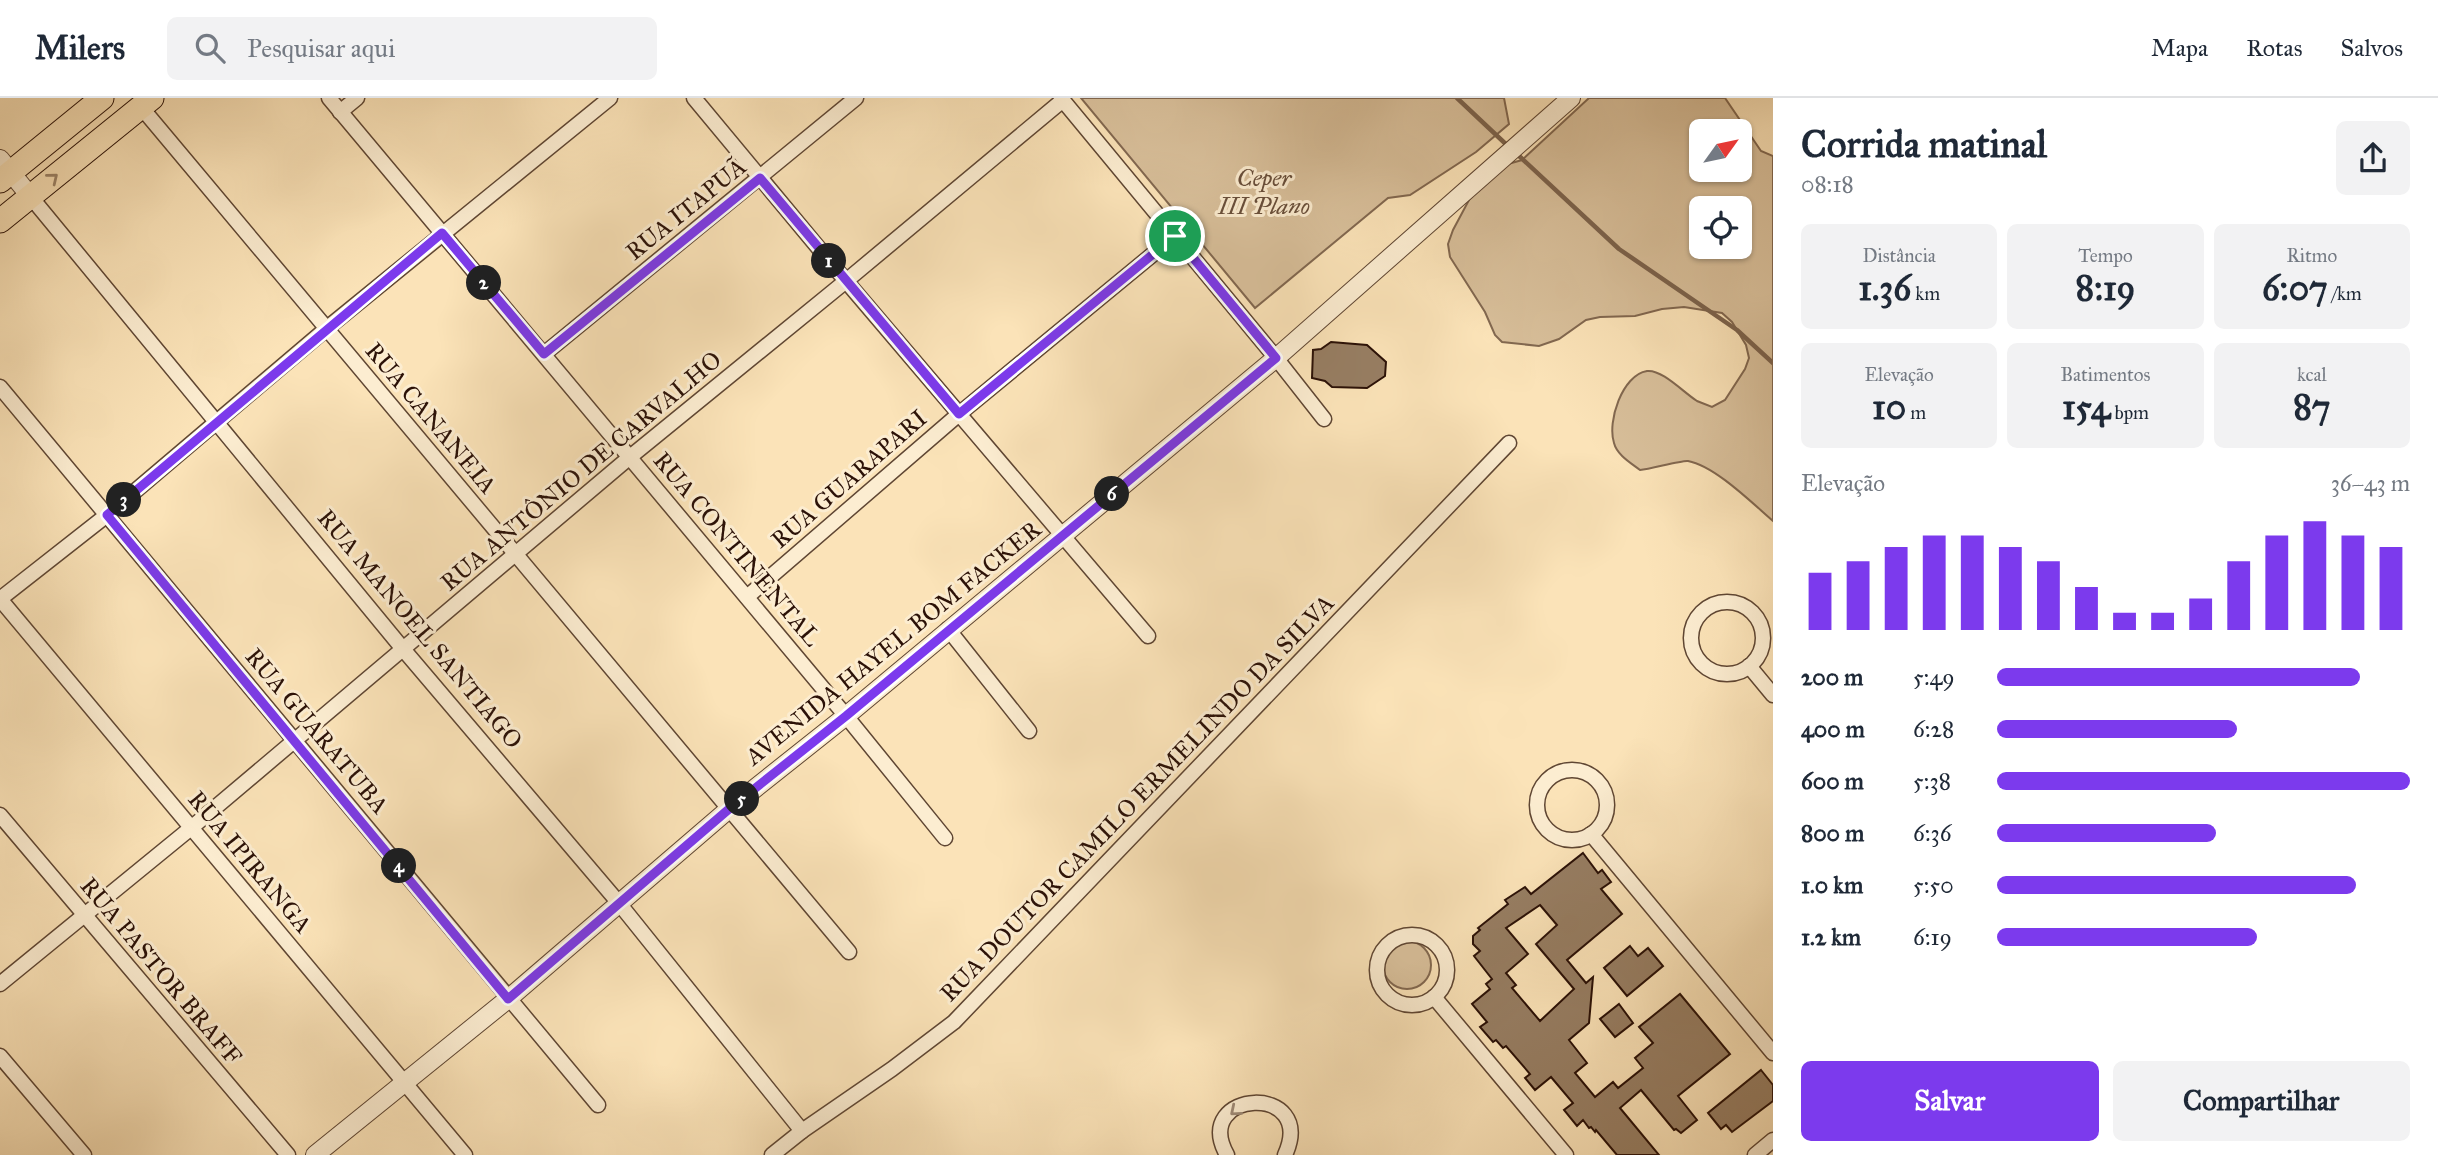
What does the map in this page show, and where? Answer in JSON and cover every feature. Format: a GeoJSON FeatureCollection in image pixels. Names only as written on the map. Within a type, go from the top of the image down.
{"type":"FeatureCollection","features":[{"type":"Feature","properties":{"kind":"main road"},"geometry":{"type":"LineString","coordinates":[[4,171],[102,98]]}},
{"type":"Feature","properties":{"kind":"main road"},"geometry":{"type":"LineString","coordinates":[[0,221],[147,102]]}},
{"type":"Feature","properties":{"kind":"street","name":"RUA CONTINENTAL"},"geometry":{"type":"LineString","coordinates":[[329,98],[946,838]]}},
{"type":"Feature","properties":{"kind":"street"},"geometry":{"type":"LineString","coordinates":[[340,112],[357,98]]}},
{"type":"Feature","properties":{"kind":"street"},"geometry":{"type":"LineString","coordinates":[[0,599],[107,515],[326,329],[610,98]]}},
{"type":"Feature","properties":{"kind":"street"},"geometry":{"type":"LineString","coordinates":[[694,98],[1148,636]]}},
{"type":"Feature","properties":{"kind":"street","name":"RUA ITAPUÃ"},"geometry":{"type":"LineString","coordinates":[[544,354],[856,98]]}},
{"type":"Feature","properties":{"kind":"street","name":"AVENIDA HAYEL BOM FACKER"},"geometry":{"type":"LineString","coordinates":[[315,1155],[508,999],[729,809],[846,716],[1276,358],[1571,98]]}},
{"type":"Feature","properties":{"kind":"street"},"geometry":{"type":"LineString","coordinates":[[1062,99],[1324,419]]}},
{"type":"Feature","properties":{"kind":"street","name":"RUA ANTÔNIO DE CARVALHO"},"geometry":{"type":"LineString","coordinates":[[0,984],[191,828],[630,457],[846,281],[1062,99]]}},
{"type":"Feature","properties":{"kind":"street","name":"RUA CANANEIA"},"geometry":{"type":"LineString","coordinates":[[147,102],[326,329],[849,952]]}},
{"type":"Feature","properties":{"kind":"street","name":"RUA MANOEL SANTIAGO"},"geometry":{"type":"LineString","coordinates":[[4,171],[30,196],[403,649],[618,902],[802,1131]]}},
{"type":"Feature","properties":{"kind":"street","name":"RUA GUARAPARI"},"geometry":{"type":"LineString","coordinates":[[747,597],[959,414],[1175,236]]}},
{"type":"Feature","properties":{"kind":"street","name":"RUA GUARATUBA"},"geometry":{"type":"LineString","coordinates":[[0,387],[598,1105]]}},
{"type":"Feature","properties":{"kind":"street","name":"RUA DOUTOR CAMILO ERMELINDO DA SILVA"},"geometry":{"type":"LineString","coordinates":[[772,1155],[954,1022],[1509,443]]}},
{"type":"Feature","properties":{"kind":"street","name":"RUA IPIRANGA"},"geometry":{"type":"LineString","coordinates":[[0,599],[465,1155]]}},
{"type":"Feature","properties":{"kind":"street"},"geometry":{"type":"LineString","coordinates":[[1722,601],[1734,602],[1754,614],[1763,635],[1762,647],[1749,667],[1726,674],[1714,672],[1696,657],[1690,633],[1694,621],[1702,611],[1722,601]]}},
{"type":"Feature","properties":{"kind":"street"},"geometry":{"type":"LineString","coordinates":[[948,629],[1029,731]]}},
{"type":"Feature","properties":{"kind":"street"},"geometry":{"type":"LineString","coordinates":[[1749,667],[1773,695]]}},
{"type":"Feature","properties":{"kind":"street"},"geometry":{"type":"LineString","coordinates":[[1566,770],[1578,770],[1589,774],[1598,782],[1605,792],[1607,803],[1600,826],[1591,834],[1570,840],[1549,831],[1542,823],[1537,812],[1540,790],[1546,780],[1566,770]]}},
{"type":"Feature","properties":{"kind":"street","name":"RUA PASTOR BRAFF"},"geometry":{"type":"LineString","coordinates":[[0,815],[288,1155]]}},
{"type":"Feature","properties":{"kind":"street"},"geometry":{"type":"LineString","coordinates":[[1591,834],[1773,1053]]}},
{"type":"Feature","properties":{"kind":"street"},"geometry":{"type":"LineString","coordinates":[[1419,935],[1438,946],[1447,967],[1442,989],[1434,998],[1412,1006],[1390,998],[1382,989],[1377,978],[1380,955],[1396,938],[1419,935]]}},
{"type":"Feature","properties":{"kind":"street"},"geometry":{"type":"LineString","coordinates":[[1434,998],[1566,1155]]}},
{"type":"Feature","properties":{"kind":"street"},"geometry":{"type":"LineString","coordinates":[[0,1056],[83,1155]]}},
{"type":"Feature","properties":{"kind":"street"},"geometry":{"type":"LineString","coordinates":[[1227,1155],[1221,1137],[1227,1116],[1246,1102],[1258,1101],[1269,1104],[1287,1120],[1290,1143],[1285,1155]]}},
{"type":"Feature","properties":{"kind":"street"},"geometry":{"type":"LineString","coordinates":[[1755,1155],[1773,1140]]}},
{"type":"Feature","properties":{"kind":"green space","name":"Ceper III Plano"},"geometry":{"type":"Polygon","coordinates":[[[1081,98],[1504,98],[1509,124],[1476,152],[1410,195],[1388,198],[1255,308],[1081,98]]]}},
{"type":"Feature","properties":{"kind":"green space"},"geometry":{"type":"Polygon","coordinates":[[[1589,98],[1725,98],[1739,119],[1689,119],[1689,182],[1752,182],[1752,138],[1761,151],[1773,156],[1773,521],[1733,486],[1699,464],[1685,461],[1640,470],[1621,455],[1614,443],[1613,423],[1618,401],[1630,381],[1638,374],[1653,371],[1673,382],[1697,401],[1712,407],[1725,400],[1749,358],[1746,345],[1732,322],[1722,313],[1684,307],[1635,316],[1600,317],[1586,320],[1559,339],[1539,346],[1502,342],[1495,335],[1485,312],[1450,257],[1448,244],[1469,200],[1487,177],[1508,164],[1522,160],[1589,98]]]}},
{"type":"Feature","properties":{"kind":"green space"},"geometry":{"type":"Polygon","coordinates":[[[1407,941],[1424,948],[1431,965],[1424,982],[1407,989],[1390,982],[1383,965],[1390,948],[1407,941]]]}},
{"type":"Feature","properties":{"kind":"building"},"geometry":{"type":"Polygon","coordinates":[[[1331,342],[1367,345],[1386,362],[1385,376],[1367,388],[1332,387],[1325,381],[1312,378],[1313,350],[1321,349],[1331,342]]]}},
{"type":"Feature","properties":{"kind":"building"},"geometry":{"type":"Polygon","coordinates":[[[1583,853],[1598,873],[1602,870],[1611,882],[1601,889],[1622,914],[1567,960],[1586,983],[1593,977],[1589,1023],[1569,1040],[1587,1063],[1575,1073],[1595,1097],[1613,1082],[1618,1088],[1643,1068],[1635,1058],[1653,1043],[1639,1027],[1680,994],[1730,1054],[1678,1096],[1697,1120],[1681,1133],[1674,1130],[1641,1090],[1620,1108],[1659,1155],[1617,1155],[1596,1130],[1595,1132],[1589,1128],[1583,1120],[1577,1126],[1564,1110],[1573,1103],[1551,1077],[1535,1090],[1525,1078],[1530,1074],[1506,1046],[1503,1048],[1496,1040],[1493,1042],[1480,1027],[1487,1022],[1472,1004],[1490,989],[1486,984],[1492,979],[1474,956],[1480,951],[1473,944],[1473,936],[1480,930],[1478,928],[1508,904],[1505,900],[1525,887],[1531,894],[1583,853]],[[1540,905],[1506,928],[1528,954],[1506,973],[1516,985],[1512,988],[1540,1021],[1574,989],[1536,944],[1557,925],[1540,905]]]}},
{"type":"Feature","properties":{"kind":"building"},"geometry":{"type":"Polygon","coordinates":[[[1630,946],[1638,956],[1648,948],[1663,966],[1627,996],[1604,968],[1630,946]]]}},
{"type":"Feature","properties":{"kind":"building"},"geometry":{"type":"Polygon","coordinates":[[[1619,1004],[1633,1023],[1615,1037],[1600,1019],[1619,1004]]]}},
{"type":"Feature","properties":{"kind":"building"},"geometry":{"type":"Polygon","coordinates":[[[1761,1070],[1773,1085],[1773,1101],[1732,1132],[1726,1125],[1721,1129],[1708,1113],[1761,1070]]]}},
{"type":"Feature","properties":{"kind":"waterway"},"geometry":{"type":"LineString","coordinates":[[1457,98],[1510,148]]}},
{"type":"Feature","properties":{"kind":"waterway"},"geometry":{"type":"LineString","coordinates":[[1517,154],[1619,249],[1737,330],[1773,363]]}},
{"type":"Feature","properties":{"kind":"route"},"geometry":{"type":"LineString","coordinates":[[760,178],[959,414],[1175,236],[1276,358],[846,716],[729,809],[508,999],[107,515],[442,233],[544,354],[760,178]]}}]}
